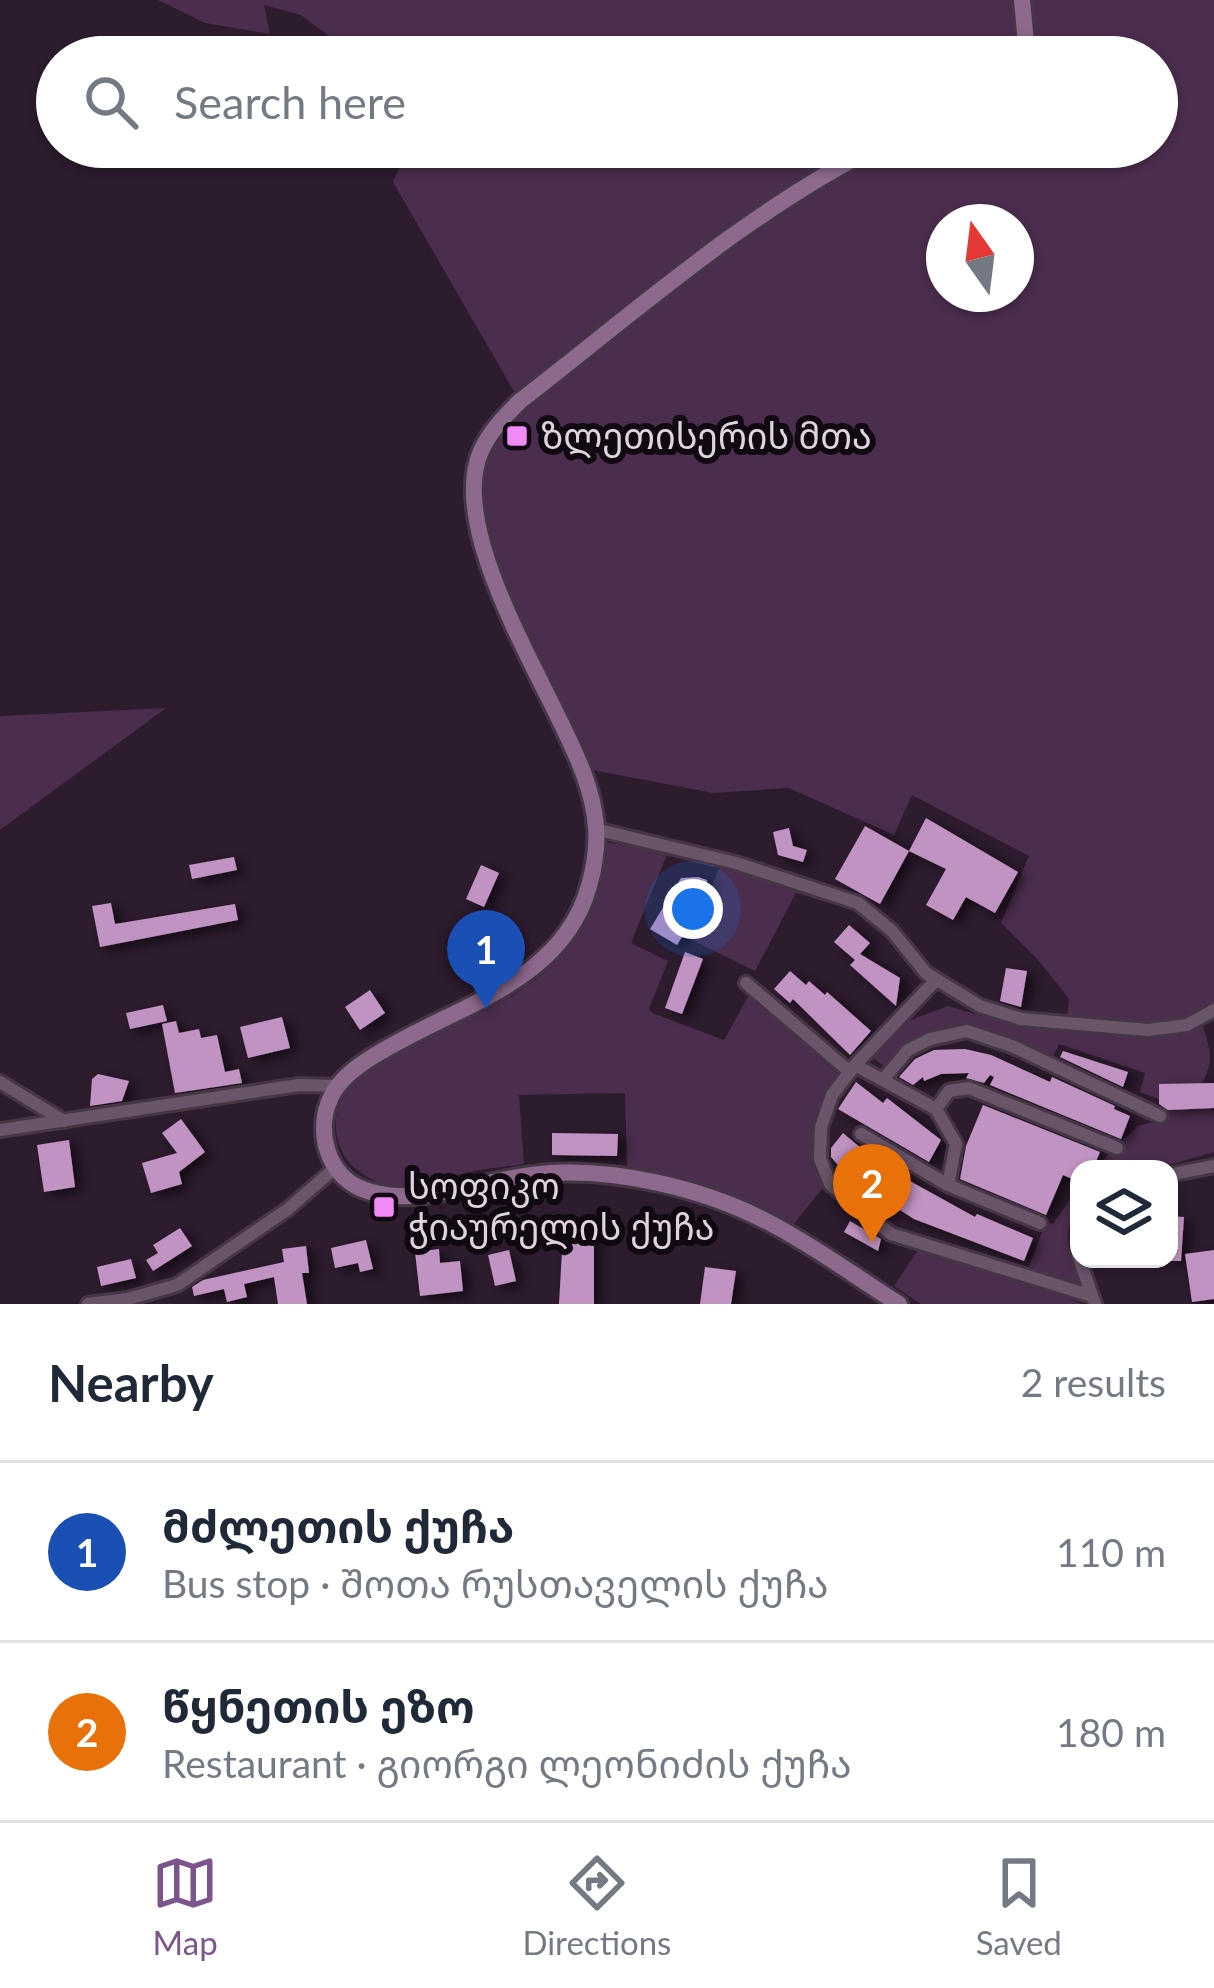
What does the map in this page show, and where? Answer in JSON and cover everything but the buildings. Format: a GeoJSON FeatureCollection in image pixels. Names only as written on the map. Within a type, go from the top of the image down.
{"type":"FeatureCollection","features":[{"type":"Feature","properties":{"kind":"main road"},"geometry":{"type":"LineString","coordinates":[[1022,0],[1025,36]]}},
{"type":"Feature","properties":{"kind":"main road"},"geometry":{"type":"LineString","coordinates":[[834,168],[759,215],[520,401],[499,422],[480,453],[475,526],[582,768],[599,830],[581,914],[530,973],[372,1056],[332,1094],[323,1121],[334,1168],[357,1187],[392,1199],[545,1173],[615,1176],[689,1192],[767,1221],[899,1304]]}},
{"type":"Feature","properties":{"kind":"street"},"geometry":{"type":"LineString","coordinates":[[599,830],[736,862],[857,903],[892,931],[935,980],[980,1006],[1021,1019],[1071,1026],[1168,1028],[1187,1025],[1214,1010]]}},
{"type":"Feature","properties":{"kind":"street"},"geometry":{"type":"LineString","coordinates":[[935,980],[832,1095],[821,1127],[820,1159],[830,1184],[891,1234],[1094,1300]]}},
{"type":"Feature","properties":{"kind":"street"},"geometry":{"type":"LineString","coordinates":[[746,983],[852,1068],[936,1109],[956,1144],[947,1185]]}},
{"type":"Feature","properties":{"kind":"street"},"geometry":{"type":"LineString","coordinates":[[883,1080],[908,1050],[930,1039],[967,1031],[1012,1046],[1160,1116]]}},
{"type":"Feature","properties":{"kind":"street"},"geometry":{"type":"LineString","coordinates":[[0,1082],[65,1122]]}},
{"type":"Feature","properties":{"kind":"street"},"geometry":{"type":"LineString","coordinates":[[0,1130],[299,1085],[339,1086]]}},
{"type":"Feature","properties":{"kind":"street"},"geometry":{"type":"LineString","coordinates":[[936,1109],[949,1091],[969,1088],[1117,1148]]}},
{"type":"Feature","properties":{"kind":"street"},"geometry":{"type":"LineString","coordinates":[[861,1135],[947,1185],[1040,1222]]}},
{"type":"Feature","properties":{"kind":"street"},"geometry":{"type":"LineString","coordinates":[[1178,1173],[1214,1166]]}},
{"type":"Feature","properties":{"kind":"street"},"geometry":{"type":"LineString","coordinates":[[88,1304],[177,1285],[288,1209],[334,1168]]}},
{"type":"Feature","properties":{"kind":"street"},"geometry":{"type":"LineString","coordinates":[[1083,1268],[1094,1300]]}},
{"type":"Feature","properties":{"kind":"shaded area"},"geometry":{"type":"Polygon","coordinates":[[[158,0],[1214,0],[1214,1010],[1187,1025],[1113,1026],[1067,1016],[1069,999],[1001,923],[1029,856],[912,795],[894,835],[789,788],[713,793],[582,768],[475,527],[480,453],[519,400],[393,182],[399,168],[1178,168],[1178,36],[329,36],[301,15],[264,5],[270,34],[205,23],[158,0]]]}},
{"type":"Feature","properties":{"kind":"shaded area"},"geometry":{"type":"Polygon","coordinates":[[[166,708],[0,830],[0,716],[166,708]]]}},
{"type":"Feature","properties":{"kind":"shaded area"},"geometry":{"type":"Polygon","coordinates":[[[604,842],[668,852],[631,943],[668,961],[649,1009],[652,1013],[724,1040],[749,995],[838,1074],[820,1114],[825,1185],[794,1224],[719,1190],[627,1167],[625,1093],[519,1095],[524,1164],[398,1187],[369,1178],[345,1157],[336,1125],[343,1098],[363,1074],[392,1053],[515,994],[554,964],[583,919],[604,842]]]}},
{"type":"Feature","properties":{"kind":"shaded area"},"geometry":{"type":"Polygon","coordinates":[[[721,863],[815,893],[829,903],[796,893],[755,971],[690,939],[721,863]]]}},
{"type":"Feature","properties":{"kind":"shaded area"},"geometry":{"type":"Polygon","coordinates":[[[948,1006],[1017,1026],[1154,1035],[1201,1021],[1210,1061],[1193,1098],[1214,1111],[1214,1152],[1178,1162],[1103,1160],[1138,1126],[1153,1122],[1164,1101],[1140,1092],[1145,1073],[1059,1044],[1051,1061],[964,1028],[906,1048],[884,1066],[869,1055],[903,1023],[948,1006]]]}},
{"type":"Feature","properties":{"kind":"shaded area"},"geometry":{"type":"Polygon","coordinates":[[[1070,1200],[1070,1268],[1075,1268],[1082,1288],[1028,1269],[1046,1222],[1053,1224],[1070,1200]]]}},
{"type":"Feature","properties":{"kind":"shaded area"},"geometry":{"type":"Polygon","coordinates":[[[918,1250],[1017,1274],[1081,1304],[921,1304],[894,1286],[918,1250]]]}},
{"type":"Feature","properties":{"kind":"place","name":"ზლეთისერის მთა"},"geometry":{"type":"Point","coordinates":[517,436]}},
{"type":"Feature","properties":{"kind":"place","name":"მძლეთის ქუჩა"},"geometry":{"type":"Point","coordinates":[486,1009]}},
{"type":"Feature","properties":{"kind":"place","name":"სოფიკო ჭიაურელის ქუჩა"},"geometry":{"type":"Point","coordinates":[384,1207]}},
{"type":"Feature","properties":{"kind":"place","name":"წყნეთის ეზო"},"geometry":{"type":"Point","coordinates":[872,1243]}}]}
